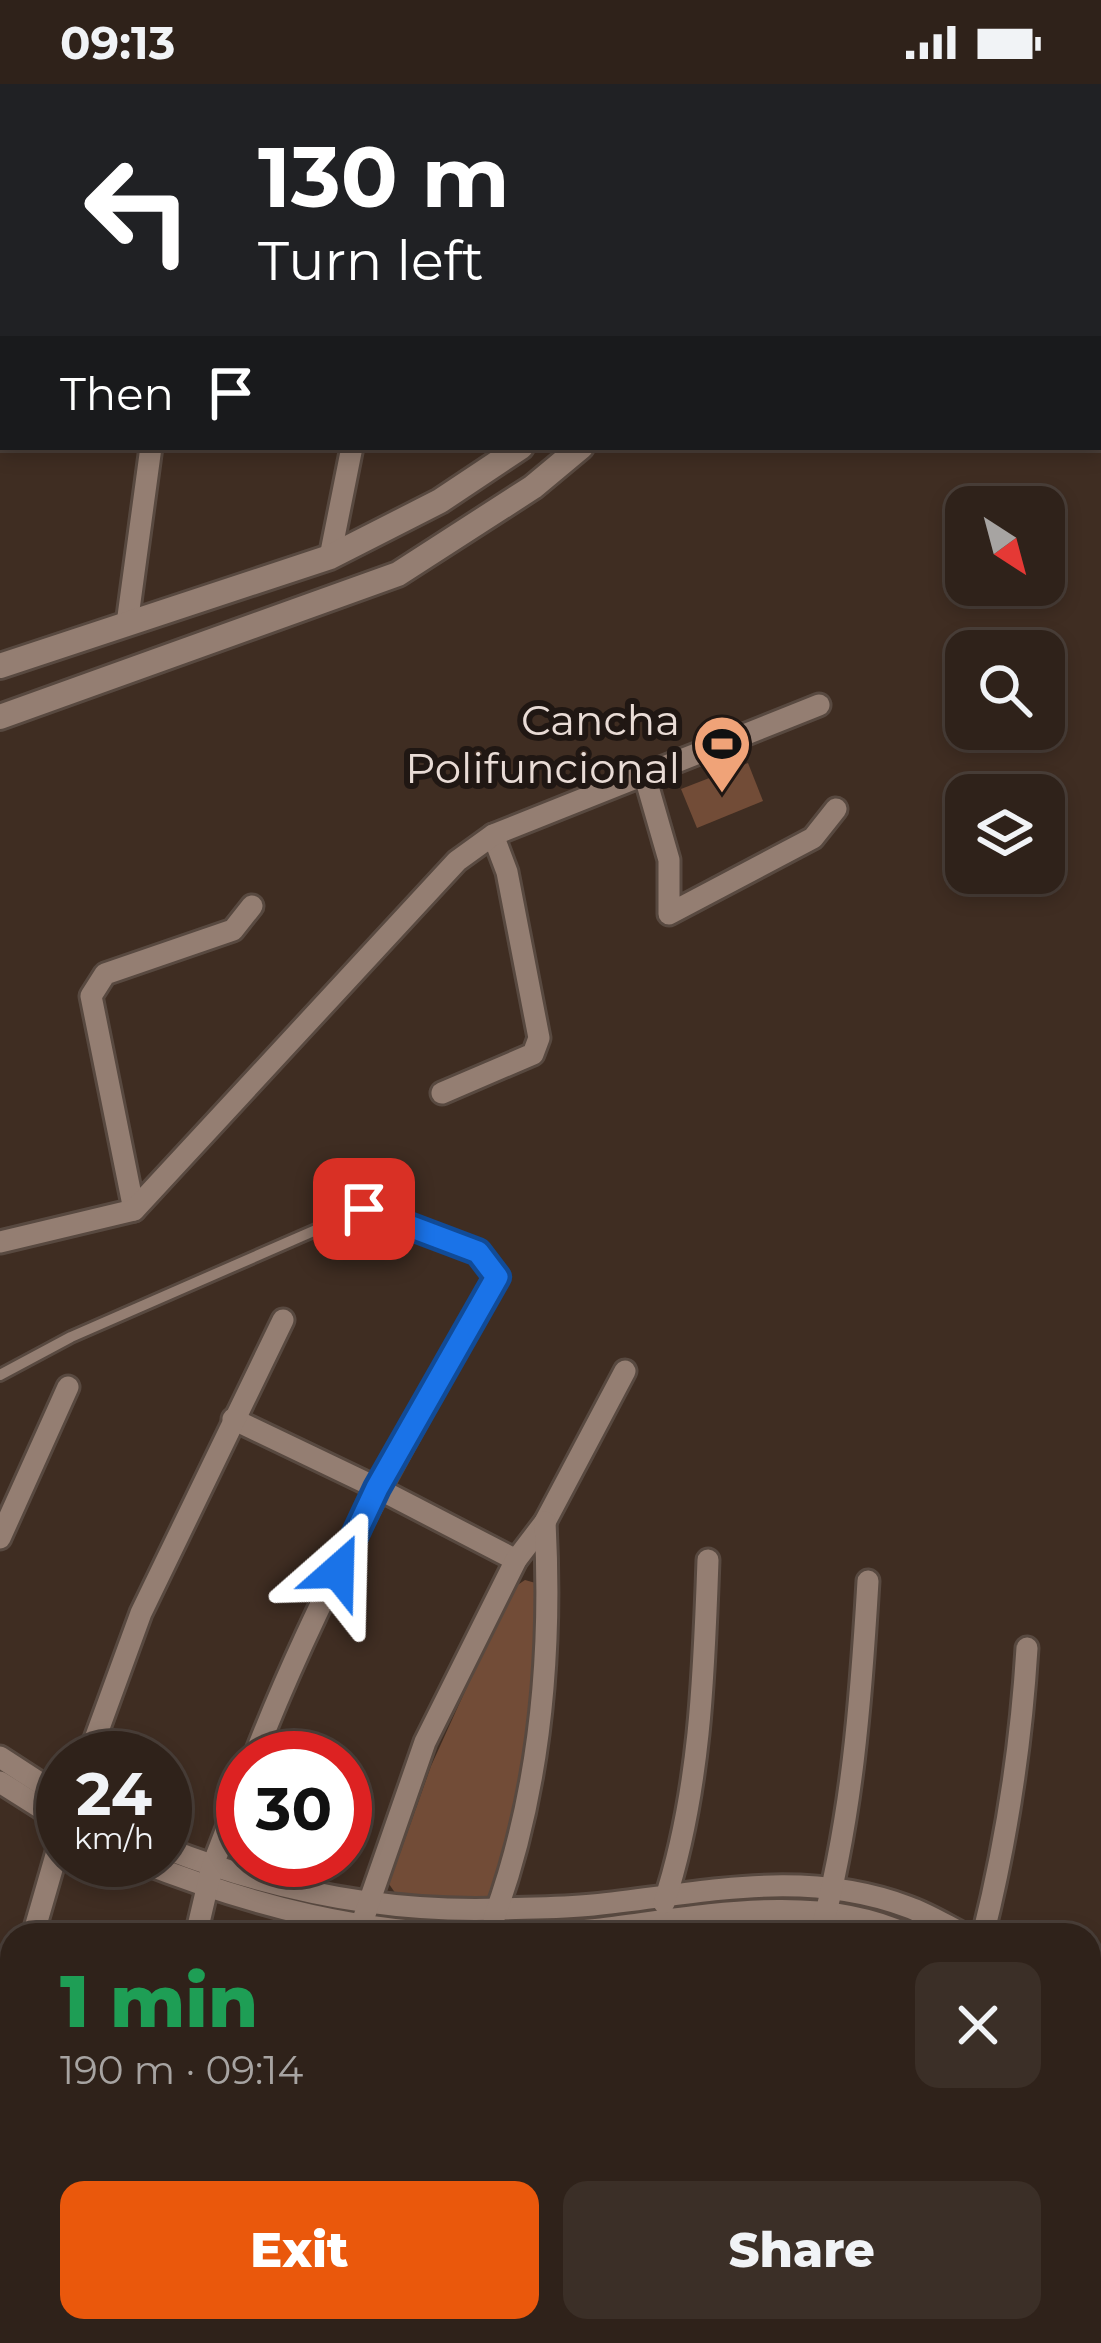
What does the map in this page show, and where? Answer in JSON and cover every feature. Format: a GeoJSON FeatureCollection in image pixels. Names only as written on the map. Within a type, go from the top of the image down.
{"type":"FeatureCollection","features":[{"type":"Feature","properties":{"kind":"street"},"geometry":{"type":"LineString","coordinates":[[127,623],[152,450]]}},
{"type":"Feature","properties":{"kind":"street"},"geometry":{"type":"LineString","coordinates":[[330,556],[351,450]]}},
{"type":"Feature","properties":{"kind":"street"},"geometry":{"type":"LineString","coordinates":[[0,665],[330,556],[440,501],[516,450]]}},
{"type":"Feature","properties":{"kind":"street"},"geometry":{"type":"LineString","coordinates":[[0,717],[398,574],[533,487],[576,450]]}},
{"type":"Feature","properties":{"kind":"street"},"geometry":{"type":"LineString","coordinates":[[0,1242],[134,1210],[458,861],[493,835],[819,704]]}},
{"type":"Feature","properties":{"kind":"street"},"geometry":{"type":"LineString","coordinates":[[644,773],[669,860],[669,914],[813,838],[836,809]]}},
{"type":"Feature","properties":{"kind":"street"},"geometry":{"type":"LineString","coordinates":[[442,1094],[533,1054],[539,1038],[507,872],[493,835]]}},
{"type":"Feature","properties":{"kind":"street"},"geometry":{"type":"LineString","coordinates":[[134,1210],[91,996],[105,974],[233,930],[252,906]]}},
{"type":"Feature","properties":{"kind":"street"},"geometry":{"type":"LineString","coordinates":[[264,1731],[377,1488],[497,1277]]}},
{"type":"Feature","properties":{"kind":"street"},"geometry":{"type":"LineString","coordinates":[[98,1731],[141,1613],[284,1321]]}},
{"type":"Feature","properties":{"kind":"street"},"geometry":{"type":"LineString","coordinates":[[363,1922],[425,1742],[516,1560],[545,1522],[625,1371]]}},
{"type":"Feature","properties":{"kind":"street"},"geometry":{"type":"LineString","coordinates":[[0,1538],[68,1387]]}},
{"type":"Feature","properties":{"kind":"street"},"geometry":{"type":"LineString","coordinates":[[233,1419],[516,1560]]}},
{"type":"Feature","properties":{"kind":"street"},"geometry":{"type":"LineString","coordinates":[[492,1923],[518,1831],[539,1724],[550,1606],[545,1522]]}},
{"type":"Feature","properties":{"kind":"street"},"geometry":{"type":"LineString","coordinates":[[658,1923],[678,1862],[696,1759],[708,1560]]}},
{"type":"Feature","properties":{"kind":"street"},"geometry":{"type":"LineString","coordinates":[[823,1923],[861,1695],[868,1581]]}},
{"type":"Feature","properties":{"kind":"street"},"geometry":{"type":"LineString","coordinates":[[986,1923],[1004,1853],[1020,1751],[1027,1648]]}},
{"type":"Feature","properties":{"kind":"street"},"geometry":{"type":"LineString","coordinates":[[0,1757],[36,1780]]}},
{"type":"Feature","properties":{"kind":"street"},"geometry":{"type":"LineString","coordinates":[[0,1782],[36,1808]]}},
{"type":"Feature","properties":{"kind":"street"},"geometry":{"type":"LineString","coordinates":[[199,1923],[216,1861]]}},
{"type":"Feature","properties":{"kind":"street"},"geometry":{"type":"LineString","coordinates":[[192,1866],[210,1878]]}},
{"type":"Feature","properties":{"kind":"street"},"geometry":{"type":"LineString","coordinates":[[192,1874],[363,1922],[592,1905],[751,1884],[832,1889],[907,1906],[941,1923]]}},
{"type":"Feature","properties":{"kind":"street"},"geometry":{"type":"LineString","coordinates":[[36,1923],[46,1887]]}},
{"type":"Feature","properties":{"kind":"street"},"geometry":{"type":"LineString","coordinates":[[681,1923],[751,1909],[818,1923]]}},
{"type":"Feature","properties":{"kind":"lane"},"geometry":{"type":"LineString","coordinates":[[0,1375],[71,1337],[364,1209],[467,1246],[478,1252],[497,1277]]}},
{"type":"Feature","properties":{"kind":"shaded area","name":"Cancha Polifuncional"},"geometry":{"type":"Polygon","coordinates":[[[748,763],[763,801],[697,828],[681,789],[748,763]]]}},
{"type":"Feature","properties":{"kind":"shaded area"},"geometry":{"type":"Polygon","coordinates":[[[525,1580],[539,1584],[541,1590],[529,1732],[489,1901],[398,1897],[389,1884],[431,1766],[506,1601],[525,1580]]]}},
{"type":"Feature","properties":{"kind":"place","name":"Cancha Polifuncional"},"geometry":{"type":"Point","coordinates":[722,795]}},
{"type":"Feature","properties":{"kind":"route"},"geometry":{"type":"LineString","coordinates":[[338,1571],[377,1488],[497,1277],[478,1252],[455,1240],[364,1209]]}}]}
